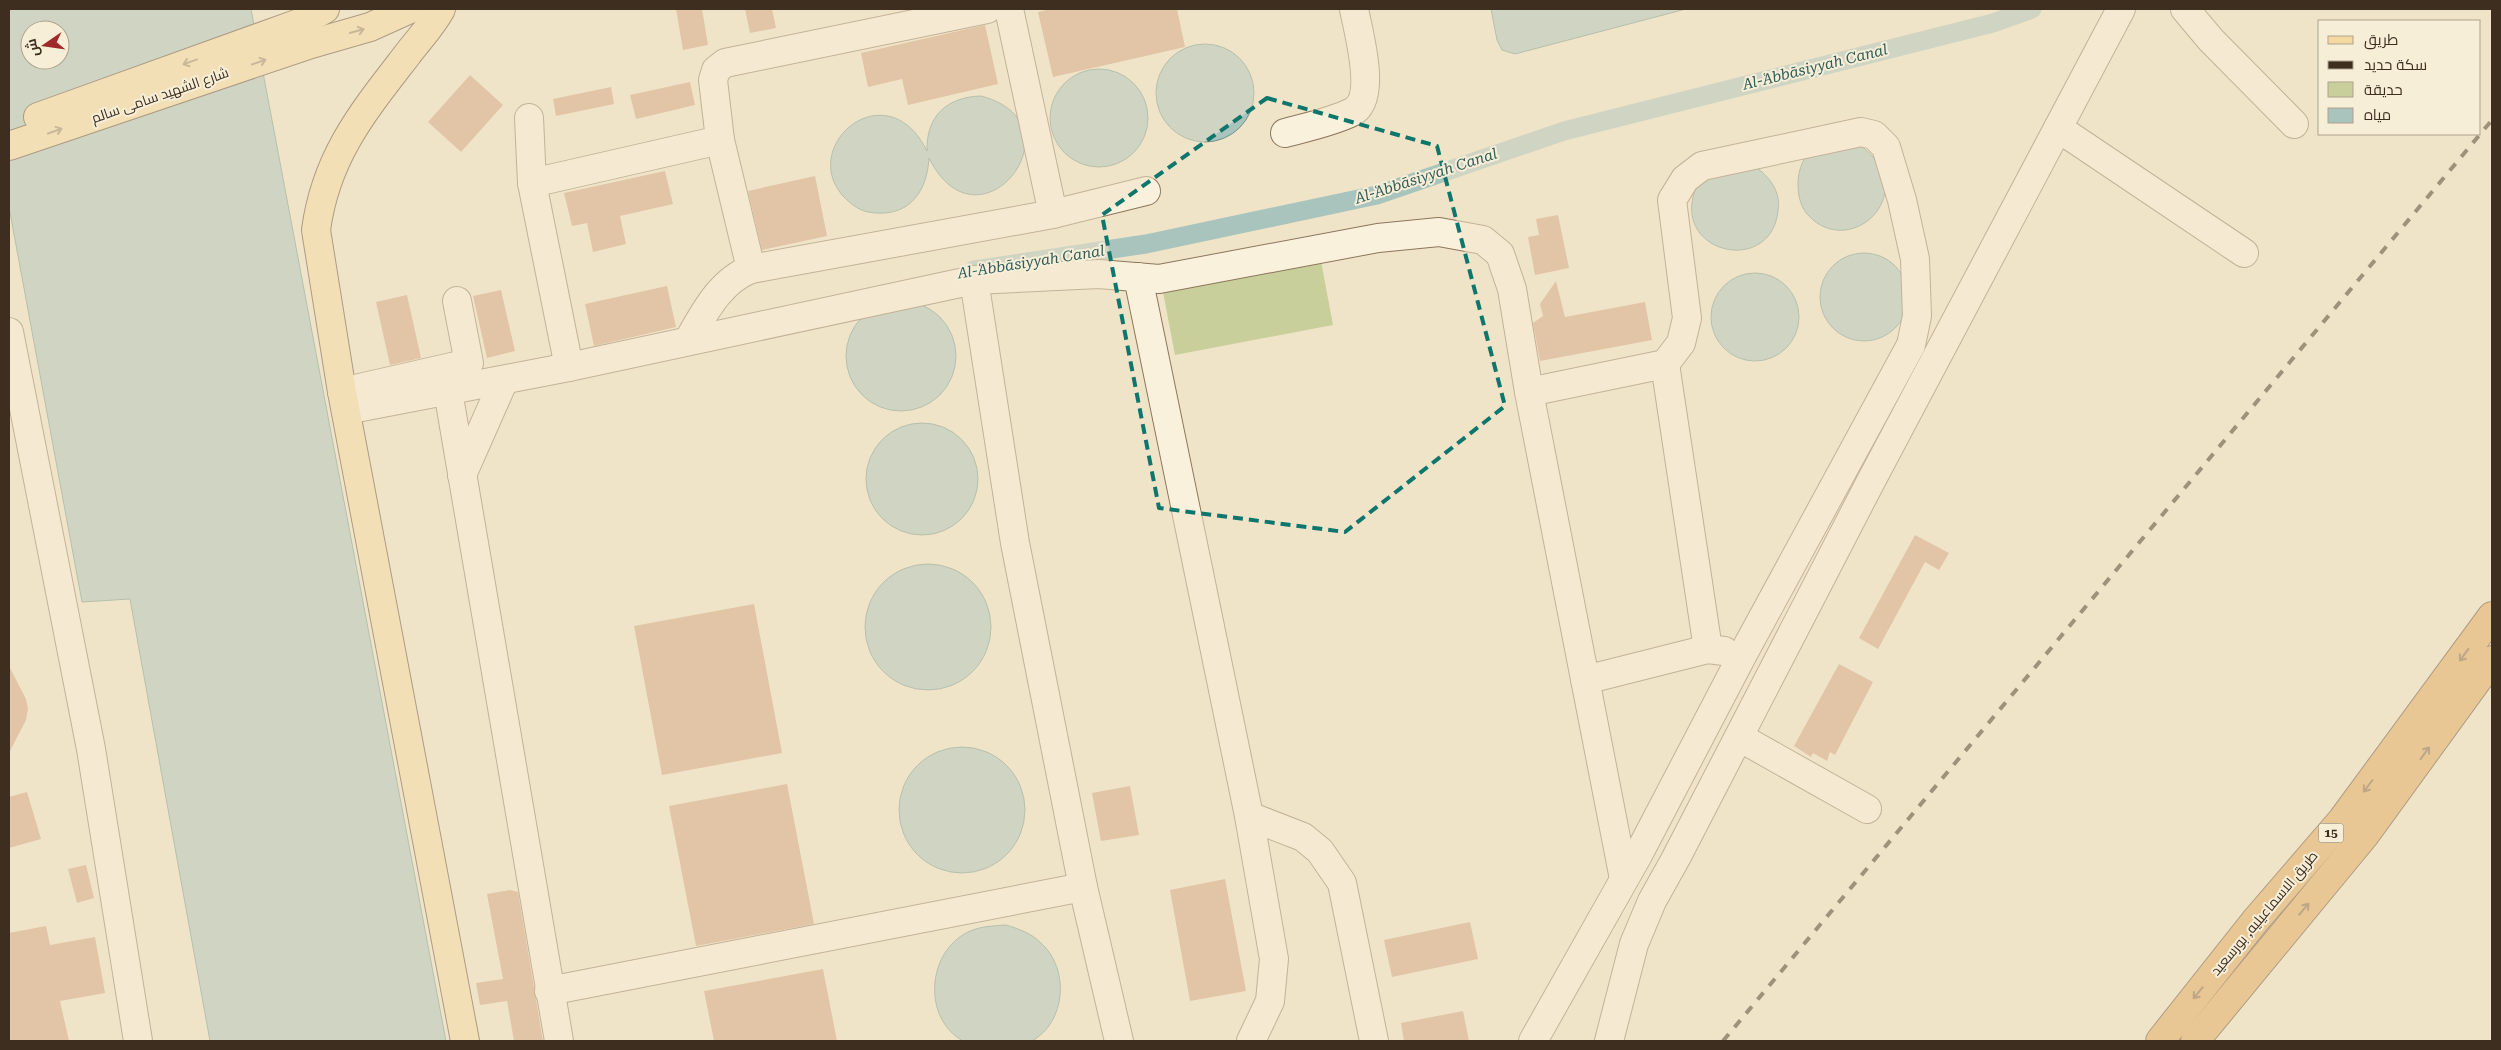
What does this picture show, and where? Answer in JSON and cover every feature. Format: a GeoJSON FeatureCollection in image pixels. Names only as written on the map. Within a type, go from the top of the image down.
{"type":"FeatureCollection","features":[{"type":"Feature","properties":{"kind":"highway","name":"طريق الاسماعيليه, بورسعيد"},"geometry":{"type":"LineString","coordinates":[[2160,1041],[2255,922],[2315,853],[2368,786],[2492,616]]}},
{"type":"Feature","properties":{"kind":"highway","name":"طريق الاسماعيليه, بورسعيد"},"geometry":{"type":"LineString","coordinates":[[2195,1041],[2338,869],[2396,794],[2492,660]]}},
{"type":"Feature","properties":{"kind":"highway","name":"15"},"geometry":{"type":"LineString","coordinates":[[2315,853],[2323,865],[2338,869]]}},
{"type":"Feature","properties":{"kind":"highway"},"geometry":{"type":"LineString","coordinates":[[2255,922],[2271,927],[2276,943]]}},
{"type":"Feature","properties":{"kind":"main road"},"geometry":{"type":"LineString","coordinates":[[312,25],[370,27],[410,9]]}},
{"type":"Feature","properties":{"kind":"main road"},"geometry":{"type":"LineString","coordinates":[[441,9],[430,27],[362,112],[347,136],[330,172],[320,202],[316,230],[344,401],[465,1041]]}},
{"type":"Feature","properties":{"kind":"main road","name":"شارع الشهيد سامى سالم"},"geometry":{"type":"LineString","coordinates":[[9,127],[312,25]]}},
{"type":"Feature","properties":{"kind":"main road","name":"شارع الشهيد سامى سالم"},"geometry":{"type":"LineString","coordinates":[[9,146],[312,25]]}},
{"type":"Feature","properties":{"kind":"street"},"geometry":{"type":"LineString","coordinates":[[751,268],[720,140],[713,80],[716,70],[725,63],[987,9]]}},
{"type":"Feature","properties":{"kind":"street"},"geometry":{"type":"LineString","coordinates":[[1009,9],[1053,214]]}},
{"type":"Feature","properties":{"kind":"street"},"geometry":{"type":"LineString","coordinates":[[1286,134],[1354,112],[1363,98],[1366,75],[1354,9]]}},
{"type":"Feature","properties":{"kind":"street"},"geometry":{"type":"LineString","coordinates":[[1609,1041],[1634,944],[1652,901],[2121,9]]}},
{"type":"Feature","properties":{"kind":"street"},"geometry":{"type":"LineString","coordinates":[[2185,9],[2211,40],[2294,124]]}},
{"type":"Feature","properties":{"kind":"street"},"geometry":{"type":"LineString","coordinates":[[529,118],[532,183],[569,367]]}},
{"type":"Feature","properties":{"kind":"street"},"geometry":{"type":"LineString","coordinates":[[2058,128],[2244,253]]}},
{"type":"Feature","properties":{"kind":"street"},"geometry":{"type":"LineString","coordinates":[[1529,392],[1665,364],[1681,344],[1686,318],[1672,200],[1685,179],[1702,166],[1861,132],[1874,135],[1886,147],[1902,200],[1915,259],[1916,316],[1911,345],[1743,654],[1624,879],[1533,1041]]}},
{"type":"Feature","properties":{"kind":"street"},"geometry":{"type":"LineString","coordinates":[[532,183],[720,140]]}},
{"type":"Feature","properties":{"kind":"street"},"geometry":{"type":"LineString","coordinates":[[688,341],[703,314],[722,289],[736,275],[751,268],[1053,214],[1146,191]]}},
{"type":"Feature","properties":{"kind":"street"},"geometry":{"type":"LineString","coordinates":[[344,401],[448,391],[569,367],[974,280],[1099,274],[1160,280],[1378,238],[1439,232],[1484,240],[1500,254],[1512,289],[1529,392],[1624,879]]}},
{"type":"Feature","properties":{"kind":"street"},"geometry":{"type":"LineString","coordinates":[[1138,277],[1249,816],[1274,959],[1270,1001],[1251,1041]]}},
{"type":"Feature","properties":{"kind":"street"},"geometry":{"type":"LineString","coordinates":[[974,280],[1015,543],[1083,887],[1119,1041]]}},
{"type":"Feature","properties":{"kind":"street"},"geometry":{"type":"LineString","coordinates":[[344,401],[469,363],[456,301]]}},
{"type":"Feature","properties":{"kind":"street"},"geometry":{"type":"LineString","coordinates":[[9,332],[91,750],[138,1041]]}},
{"type":"Feature","properties":{"kind":"street"},"geometry":{"type":"LineString","coordinates":[[1665,364],[1708,649]]}},
{"type":"Feature","properties":{"kind":"street"},"geometry":{"type":"LineString","coordinates":[[462,475],[504,380]]}},
{"type":"Feature","properties":{"kind":"street"},"geometry":{"type":"LineString","coordinates":[[448,391],[558,1041]]}},
{"type":"Feature","properties":{"kind":"street"},"geometry":{"type":"LineString","coordinates":[[1585,680],[1708,649],[1743,654]]}},
{"type":"Feature","properties":{"kind":"street"},"geometry":{"type":"LineString","coordinates":[[1739,737],[1867,809]]}},
{"type":"Feature","properties":{"kind":"street"},"geometry":{"type":"LineString","coordinates":[[1249,816],[1303,837],[1320,851],[1342,883],[1374,1041]]}},
{"type":"Feature","properties":{"kind":"street"},"geometry":{"type":"LineString","coordinates":[[549,991],[1083,887]]}},
{"type":"Feature","properties":{"kind":"highlighted area"},"geometry":{"type":"Polygon","coordinates":[[[1267,98],[1437,146],[1505,406],[1345,532],[1159,508],[1102,215],[1267,98]]]}},
{"type":"Feature","properties":{"kind":"green space"},"geometry":{"type":"Polygon","coordinates":[[[1321,261],[1333,325],[1175,355],[1163,292],[1321,261]]]}},
{"type":"Feature","properties":{"kind":"water"},"geometry":{"type":"Polygon","coordinates":[[[9,9],[251,9],[446,1041],[210,1041],[130,599],[82,602],[9,207],[9,9]]]}},
{"type":"Feature","properties":{"kind":"water"},"geometry":{"type":"Polygon","coordinates":[[[1491,9],[1686,9],[1515,54],[1502,50],[1497,40],[1491,9]]]}},
{"type":"Feature","properties":{"kind":"water"},"geometry":{"type":"Polygon","coordinates":[[[1205,44],[1224,48],[1240,58],[1250,74],[1254,93],[1250,112],[1240,128],[1224,138],[1205,142],[1186,138],[1170,128],[1160,112],[1156,93],[1160,74],[1170,58],[1186,48],[1205,44]]]}},
{"type":"Feature","properties":{"kind":"water"},"geometry":{"type":"Polygon","coordinates":[[[1099,69],[1118,73],[1134,83],[1144,99],[1148,118],[1144,137],[1134,153],[1118,163],[1099,167],[1080,163],[1064,153],[1054,137],[1050,118],[1054,99],[1064,83],[1080,73],[1099,69]]]}},
{"type":"Feature","properties":{"kind":"water"},"geometry":{"type":"Polygon","coordinates":[[[981,96],[1011,111],[1024,131],[1023,154],[1013,175],[995,190],[973,195],[950,185],[929,158],[924,183],[919,193],[912,201],[894,212],[864,211],[851,204],[843,196],[832,176],[832,156],[839,138],[853,124],[871,116],[891,117],[910,128],[927,151],[930,128],[941,111],[958,100],[981,96]]]}},
{"type":"Feature","properties":{"kind":"water"},"geometry":{"type":"Polygon","coordinates":[[[1861,146],[1878,164],[1885,183],[1883,201],[1873,216],[1859,226],[1842,230],[1824,227],[1807,214],[1799,198],[1798,178],[1805,159],[1811,152],[1819,148],[1861,146]]]}},
{"type":"Feature","properties":{"kind":"water"},"geometry":{"type":"Polygon","coordinates":[[[1755,166],[1770,180],[1778,197],[1778,211],[1771,232],[1757,245],[1740,250],[1722,248],[1706,239],[1695,224],[1692,204],[1700,179],[1755,166]]]}},
{"type":"Feature","properties":{"kind":"water"},"geometry":{"type":"Polygon","coordinates":[[[1864,253],[1881,257],[1895,266],[1904,280],[1908,297],[1904,314],[1895,328],[1881,337],[1864,341],[1847,337],[1833,328],[1824,314],[1820,297],[1824,280],[1833,266],[1847,257],[1864,253]]]}},
{"type":"Feature","properties":{"kind":"water"},"geometry":{"type":"Polygon","coordinates":[[[1755,273],[1772,276],[1780,280],[1792,292],[1796,300],[1799,317],[1796,334],[1792,342],[1780,354],[1772,358],[1755,361],[1738,358],[1730,354],[1718,342],[1714,334],[1711,317],[1714,300],[1718,292],[1730,280],[1738,276],[1755,273]]]}},
{"type":"Feature","properties":{"kind":"water"},"geometry":{"type":"Polygon","coordinates":[[[901,301],[922,305],[940,317],[952,335],[956,356],[952,377],[940,395],[922,407],[901,411],[880,407],[862,395],[850,377],[846,356],[850,335],[862,317],[880,305],[901,301]]]}},
{"type":"Feature","properties":{"kind":"water"},"geometry":{"type":"Polygon","coordinates":[[[922,423],[943,428],[961,440],[973,458],[978,479],[973,500],[961,518],[943,530],[922,535],[901,530],[883,518],[871,500],[866,479],[871,458],[883,440],[901,428],[922,423]]]}},
{"type":"Feature","properties":{"kind":"water"},"geometry":{"type":"Polygon","coordinates":[[[928,564],[952,569],[973,582],[986,603],[991,627],[986,651],[973,672],[952,685],[928,690],[904,685],[883,672],[870,651],[865,627],[870,603],[883,582],[904,569],[928,564]]]}},
{"type":"Feature","properties":{"kind":"water"},"geometry":{"type":"Polygon","coordinates":[[[962,747],[986,752],[1007,765],[1020,786],[1025,810],[1020,834],[1007,855],[986,868],[962,873],[938,868],[917,855],[904,834],[899,810],[904,786],[917,765],[938,752],[962,747]]]}},
{"type":"Feature","properties":{"kind":"water"},"geometry":{"type":"Polygon","coordinates":[[[1006,925],[1033,937],[1050,954],[1057,967],[1060,980],[1060,995],[1057,1008],[1052,1021],[1032,1041],[963,1041],[950,1031],[941,1017],[936,1002],[935,985],[938,969],[944,954],[954,941],[968,932],[982,927],[1006,925]]]}},
{"type":"Feature","properties":{"kind":"building"},"geometry":{"type":"Polygon","coordinates":[[[676,9],[702,9],[708,45],[683,50],[676,9]]]}},
{"type":"Feature","properties":{"kind":"building"},"geometry":{"type":"Polygon","coordinates":[[[745,9],[772,9],[776,28],[750,33],[745,9]]]}},
{"type":"Feature","properties":{"kind":"building"},"geometry":{"type":"Polygon","coordinates":[[[1051,9],[1177,9],[1185,47],[1053,77],[1038,12],[1051,9]]]}},
{"type":"Feature","properties":{"kind":"building"},"geometry":{"type":"Polygon","coordinates":[[[985,25],[998,84],[908,105],[902,79],[868,87],[861,53],[985,25]]]}},
{"type":"Feature","properties":{"kind":"building"},"geometry":{"type":"Polygon","coordinates":[[[470,75],[503,105],[461,152],[428,122],[470,75]]]}},
{"type":"Feature","properties":{"kind":"building"},"geometry":{"type":"Polygon","coordinates":[[[690,82],[695,105],[636,119],[630,95],[690,82]]]}},
{"type":"Feature","properties":{"kind":"building"},"geometry":{"type":"Polygon","coordinates":[[[611,87],[614,104],[556,116],[553,99],[611,87]]]}},
{"type":"Feature","properties":{"kind":"building"},"geometry":{"type":"Polygon","coordinates":[[[665,171],[673,204],[620,216],[626,244],[593,252],[587,223],[572,226],[564,193],[665,171]]]}},
{"type":"Feature","properties":{"kind":"building"},"geometry":{"type":"Polygon","coordinates":[[[815,176],[827,236],[762,250],[748,191],[815,176]]]}},
{"type":"Feature","properties":{"kind":"building"},"geometry":{"type":"Polygon","coordinates":[[[1558,215],[1569,268],[1535,275],[1528,237],[1539,235],[1536,219],[1558,215]]]}},
{"type":"Feature","properties":{"kind":"building"},"geometry":{"type":"Polygon","coordinates":[[[1556,281],[1565,317],[1645,302],[1652,340],[1540,361],[1533,323],[1543,316],[1540,304],[1556,281]]]}},
{"type":"Feature","properties":{"kind":"building"},"geometry":{"type":"Polygon","coordinates":[[[667,286],[676,327],[594,346],[585,304],[667,286]]]}},
{"type":"Feature","properties":{"kind":"building"},"geometry":{"type":"Polygon","coordinates":[[[501,290],[515,351],[487,358],[473,296],[501,290]]]}},
{"type":"Feature","properties":{"kind":"building"},"geometry":{"type":"Polygon","coordinates":[[[407,295],[421,358],[390,365],[376,302],[407,295]]]}},
{"type":"Feature","properties":{"kind":"building"},"geometry":{"type":"Polygon","coordinates":[[[1915,535],[1949,553],[1939,570],[1925,562],[1878,649],[1859,638],[1915,535]]]}},
{"type":"Feature","properties":{"kind":"building"},"geometry":{"type":"Polygon","coordinates":[[[754,604],[782,753],[662,775],[634,626],[754,604]]]}},
{"type":"Feature","properties":{"kind":"building"},"geometry":{"type":"Polygon","coordinates":[[[1839,664],[1873,682],[1835,755],[1830,752],[1827,761],[1813,753],[1811,757],[1794,746],[1839,664]]]}},
{"type":"Feature","properties":{"kind":"building"},"geometry":{"type":"Polygon","coordinates":[[[9,666],[26,699],[28,709],[26,720],[9,753],[9,666]]]}},
{"type":"Feature","properties":{"kind":"building"},"geometry":{"type":"Polygon","coordinates":[[[787,784],[814,924],[696,946],[669,806],[787,784]]]}},
{"type":"Feature","properties":{"kind":"building"},"geometry":{"type":"Polygon","coordinates":[[[1130,786],[1139,835],[1101,841],[1092,793],[1130,786]]]}},
{"type":"Feature","properties":{"kind":"building"},"geometry":{"type":"Polygon","coordinates":[[[27,792],[41,839],[9,848],[9,797],[27,792]]]}},
{"type":"Feature","properties":{"kind":"building"},"geometry":{"type":"Polygon","coordinates":[[[86,865],[94,898],[77,903],[68,869],[86,865]]]}},
{"type":"Feature","properties":{"kind":"building"},"geometry":{"type":"Polygon","coordinates":[[[1225,879],[1246,991],[1190,1001],[1170,890],[1225,879]]]}},
{"type":"Feature","properties":{"kind":"building"},"geometry":{"type":"Polygon","coordinates":[[[510,890],[518,892],[543,1041],[514,1041],[507,1001],[480,1005],[476,983],[503,979],[487,894],[510,890]]]}},
{"type":"Feature","properties":{"kind":"building"},"geometry":{"type":"Polygon","coordinates":[[[1470,922],[1478,959],[1392,977],[1384,940],[1470,922]]]}},
{"type":"Feature","properties":{"kind":"building"},"geometry":{"type":"Polygon","coordinates":[[[46,926],[50,945],[95,937],[105,993],[60,1001],[69,1041],[9,1041],[9,933],[46,926]]]}},
{"type":"Feature","properties":{"kind":"building"},"geometry":{"type":"Polygon","coordinates":[[[823,969],[837,1041],[714,1041],[704,991],[823,969]]]}},
{"type":"Feature","properties":{"kind":"building"},"geometry":{"type":"Polygon","coordinates":[[[1463,1011],[1469,1041],[1404,1041],[1401,1023],[1463,1011]]]}},
{"type":"Feature","properties":{"kind":"waterway","name":"Al-ʿAbbāsiyyah Canal"},"geometry":{"type":"LineString","coordinates":[[974,270],[1146,244],[1377,195],[1564,131],[1993,23],[2032,9]]}},
{"type":"Feature","properties":{"kind":"railway"},"geometry":{"type":"LineString","coordinates":[[2481,133],[2492,120]]}},
{"type":"Feature","properties":{"kind":"railway"},"geometry":{"type":"LineString","coordinates":[[1723,1041],[2479,135]]}}]}
